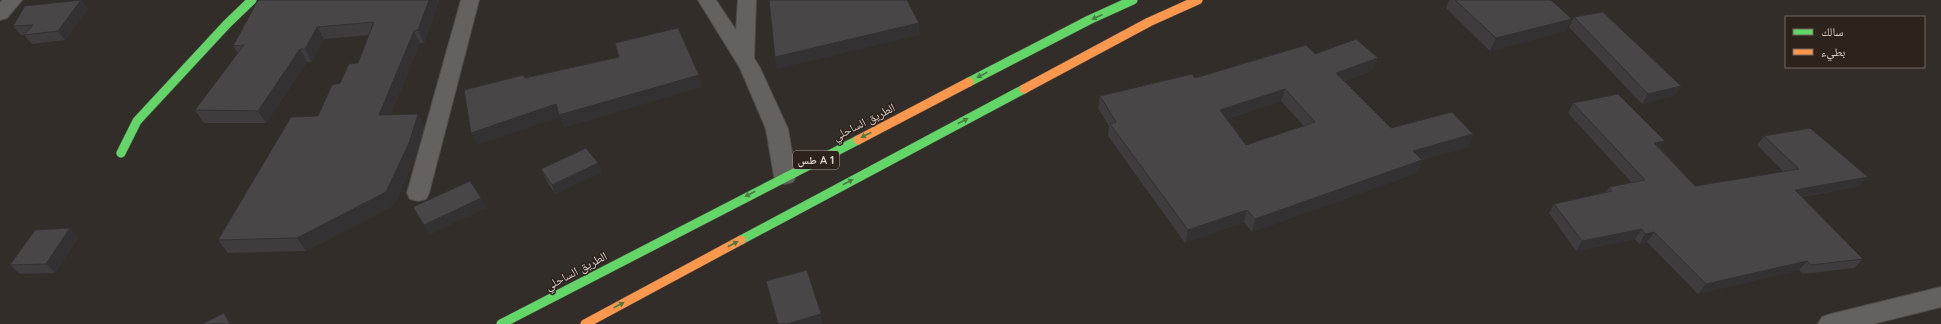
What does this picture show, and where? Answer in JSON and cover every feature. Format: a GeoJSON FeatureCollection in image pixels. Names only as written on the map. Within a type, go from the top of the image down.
{"type":"FeatureCollection","features":[{"type":"Feature","properties":{"kind":"main road"},"geometry":{"type":"LineString","coordinates":[[121,154],[142,116],[222,29],[252,0]]}},
{"type":"Feature","properties":{"kind":"main road","name":"الطريق الساحلي"},"geometry":{"type":"LineString","coordinates":[[501,324],[1089,20],[1133,0]]}},
{"type":"Feature","properties":{"kind":"main road","name":"طس A 1"},"geometry":{"type":"LineString","coordinates":[[585,324],[1149,22],[1198,0]]}},
{"type":"Feature","properties":{"kind":"street"},"geometry":{"type":"LineString","coordinates":[[0,14],[13,0]]}},
{"type":"Feature","properties":{"kind":"street"},"geometry":{"type":"LineString","coordinates":[[418,193],[470,0]]}},
{"type":"Feature","properties":{"kind":"street"},"geometry":{"type":"LineString","coordinates":[[708,0],[744,58],[777,129],[785,176]]}},
{"type":"Feature","properties":{"kind":"street"},"geometry":{"type":"LineString","coordinates":[[744,58],[747,0]]}},
{"type":"Feature","properties":{"kind":"street"},"geometry":{"type":"LineString","coordinates":[[1846,322],[1941,297]]}},
{"type":"Feature","properties":{"kind":"building"},"geometry":{"type":"Polygon","coordinates":[[[81,0],[58,31],[24,35],[33,25],[13,26],[25,6],[81,0]]]}},
{"type":"Feature","properties":{"kind":"building"},"geometry":{"type":"Polygon","coordinates":[[[258,0],[429,0],[418,30],[414,31],[379,115],[418,114],[409,143],[386,192],[297,238],[218,240],[291,117],[318,116],[332,85],[340,83],[349,64],[358,63],[374,22],[317,27],[305,49],[300,49],[258,111],[195,110],[244,45],[233,46],[258,0]]]}},
{"type":"Feature","properties":{"kind":"building"},"geometry":{"type":"Polygon","coordinates":[[[769,0],[907,0],[919,23],[775,57],[769,0]]]}},
{"type":"Feature","properties":{"kind":"building"},"geometry":{"type":"Polygon","coordinates":[[[1455,0],[1551,0],[1572,19],[1496,38],[1455,0]]]}},
{"type":"Feature","properties":{"kind":"building"},"geometry":{"type":"Polygon","coordinates":[[[1603,12],[1681,86],[1648,94],[1574,17],[1603,12]]]}},
{"type":"Feature","properties":{"kind":"building"},"geometry":{"type":"Polygon","coordinates":[[[678,28],[699,75],[559,115],[556,104],[471,133],[464,90],[523,75],[525,78],[619,57],[615,43],[678,28]]]}},
{"type":"Feature","properties":{"kind":"building"},"geometry":{"type":"Polygon","coordinates":[[[1356,39],[1378,58],[1336,73],[1391,128],[1452,112],[1473,134],[1413,151],[1422,160],[1255,219],[1247,210],[1188,230],[1110,124],[1116,122],[1100,96],[1192,74],[1195,78],[1306,45],[1315,54],[1356,39]],[[1285,89],[1220,110],[1246,145],[1315,122],[1285,89]]]}},
{"type":"Feature","properties":{"kind":"building"},"geometry":{"type":"Polygon","coordinates":[[[1618,94],[1665,141],[1654,143],[1695,186],[1799,169],[1764,136],[1810,128],[1868,177],[1795,190],[1863,259],[1811,265],[1807,261],[1706,284],[1654,232],[1645,234],[1642,229],[1582,241],[1554,204],[1612,191],[1609,187],[1645,180],[1573,103],[1618,94]]]}},
{"type":"Feature","properties":{"kind":"building"},"geometry":{"type":"Polygon","coordinates":[[[586,148],[598,163],[552,185],[541,169],[586,148]]]}},
{"type":"Feature","properties":{"kind":"building"},"geometry":{"type":"Polygon","coordinates":[[[470,181],[481,198],[424,225],[413,207],[470,181]]]}},
{"type":"Feature","properties":{"kind":"building"},"geometry":{"type":"Polygon","coordinates":[[[70,228],[46,264],[10,265],[35,230],[70,228]]]}},
{"type":"Feature","properties":{"kind":"building"},"geometry":{"type":"Polygon","coordinates":[[[807,270],[821,314],[787,324],[778,324],[766,281],[807,270]]]}},
{"type":"Feature","properties":{"kind":"building"},"geometry":{"type":"Polygon","coordinates":[[[224,313],[230,324],[202,324],[224,313]]]}},
{"type":"Feature","properties":{"kind":"traffic: fast"},"geometry":{"type":"LineString","coordinates":[[121,153],[137,121],[227,24],[252,0]]}},
{"type":"Feature","properties":{"kind":"traffic: fast"},"geometry":{"type":"LineString","coordinates":[[969,82],[1089,20],[1133,0]]}},
{"type":"Feature","properties":{"kind":"traffic: fast"},"geometry":{"type":"LineString","coordinates":[[741,240],[1024,89]]}},
{"type":"Feature","properties":{"kind":"traffic: fast"},"geometry":{"type":"LineString","coordinates":[[501,324],[858,140]]}},
{"type":"Feature","properties":{"kind":"traffic: slow"},"geometry":{"type":"LineString","coordinates":[[1024,89],[1149,22],[1198,0]]}},
{"type":"Feature","properties":{"kind":"traffic: slow"},"geometry":{"type":"LineString","coordinates":[[858,140],[969,82]]}},
{"type":"Feature","properties":{"kind":"traffic: slow"},"geometry":{"type":"LineString","coordinates":[[585,324],[741,240]]}}]}
